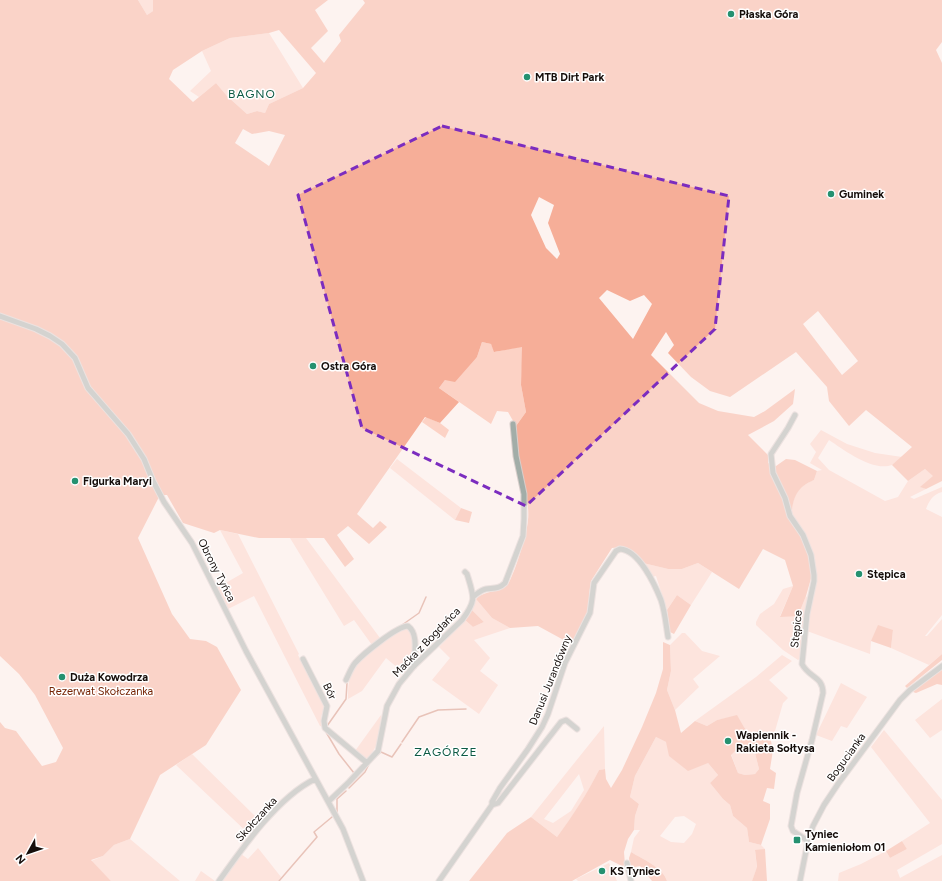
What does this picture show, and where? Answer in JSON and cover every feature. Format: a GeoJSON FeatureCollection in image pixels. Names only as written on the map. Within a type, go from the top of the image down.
{"type":"FeatureCollection","features":[{"type":"Feature","properties":{"kind":"street","name":"Obrony Tyńca"},"geometry":{"type":"LineString","coordinates":[[0,316],[36,329],[62,344],[75,358],[88,388],[128,434],[144,459],[164,502],[192,543],[246,652],[329,801],[350,845],[363,881]]}},
{"type":"Feature","properties":{"kind":"street","name":"Stępice"},"geometry":{"type":"LineString","coordinates":[[795,414],[788,428],[771,454],[772,473],[785,498],[790,516],[803,536],[810,555],[814,575],[813,588],[807,614],[802,664],[805,671],[820,682],[823,688],[823,693],[797,793],[791,826],[793,832],[808,841]]}},
{"type":"Feature","properties":{"kind":"street"},"geometry":{"type":"LineString","coordinates":[[465,572],[474,596],[480,591],[495,589],[502,586],[505,583],[523,536],[524,494],[516,456],[513,424]]}},
{"type":"Feature","properties":{"kind":"street","name":"Danusi Jurandówny"},"geometry":{"type":"LineString","coordinates":[[439,881],[492,805],[492,802],[500,788],[542,727],[548,714],[565,663],[590,613],[594,583],[616,551],[623,549],[637,558],[645,568],[661,600],[668,637]]}},
{"type":"Feature","properties":{"kind":"street","name":"Maćka z Bogdańca"},"geometry":{"type":"LineString","coordinates":[[329,801],[378,751],[383,721],[391,695],[414,666],[462,620],[472,606],[474,596]]}},
{"type":"Feature","properties":{"kind":"street"},"geometry":{"type":"LineString","coordinates":[[346,680],[351,669],[356,663],[382,641],[404,626],[412,628],[415,635],[414,666]]}},
{"type":"Feature","properties":{"kind":"street","name":"Bór"},"geometry":{"type":"LineString","coordinates":[[303,658],[327,706],[324,720],[325,728],[367,763]]}},
{"type":"Feature","properties":{"kind":"street","name":"Bogucianka"},"geometry":{"type":"LineString","coordinates":[[800,881],[808,841],[813,826],[824,805],[900,700],[910,690],[942,666]]}},
{"type":"Feature","properties":{"kind":"street"},"geometry":{"type":"LineString","coordinates":[[492,805],[498,803],[561,722],[566,720],[577,729]]}},
{"type":"Feature","properties":{"kind":"street","name":"Skołczanka"},"geometry":{"type":"LineString","coordinates":[[219,881],[240,852],[275,811],[296,790],[315,778]]}},
{"type":"Feature","properties":{"kind":"street"},"geometry":{"type":"LineString","coordinates":[[627,862],[631,881]]}},
{"type":"Feature","properties":{"kind":"highlighted area"},"geometry":{"type":"Polygon","coordinates":[[[442,126],[729,196],[715,329],[526,506],[362,428],[298,195],[442,126]]]}},
{"type":"Feature","properties":{"kind":"shaded area"},"geometry":{"type":"Polygon","coordinates":[[[138,0],[153,0],[153,11],[147,15],[138,0]]]}},
{"type":"Feature","properties":{"kind":"shaded area"},"geometry":{"type":"Polygon","coordinates":[[[269,33],[303,88],[269,104],[265,113],[257,111],[247,114],[227,96],[216,83],[199,97],[190,91],[211,71],[202,51],[230,38],[269,33]]]}},
{"type":"Feature","properties":{"kind":"shaded area"},"geometry":{"type":"Polygon","coordinates":[[[482,342],[491,344],[495,352],[523,346],[521,385],[526,412],[516,426],[508,412],[497,411],[491,424],[439,388],[445,380],[477,357],[482,342]]]}},
{"type":"Feature","properties":{"kind":"shaded area"},"geometry":{"type":"Polygon","coordinates":[[[426,417],[440,423],[449,430],[445,438],[422,422],[426,417]]]}},
{"type":"Feature","properties":{"kind":"shaded area"},"geometry":{"type":"Polygon","coordinates":[[[821,430],[847,444],[875,453],[902,457],[892,465],[876,465],[859,459],[829,440],[818,458],[829,470],[885,501],[898,497],[908,481],[925,469],[934,476],[921,487],[926,489],[910,497],[914,499],[942,487],[942,492],[936,494],[932,498],[926,509],[942,517],[942,615],[925,636],[927,636],[942,619],[942,654],[929,665],[891,648],[893,630],[871,641],[870,654],[807,631],[817,575],[812,552],[791,515],[796,493],[803,486],[814,480],[817,471],[822,470],[810,463],[816,452],[810,444],[821,430]]]}},
{"type":"Feature","properties":{"kind":"shaded area"},"geometry":{"type":"Polygon","coordinates":[[[397,459],[461,508],[455,520],[390,468],[397,459]]]}},
{"type":"Feature","properties":{"kind":"shaded area"},"geometry":{"type":"Polygon","coordinates":[[[220,530],[238,534],[325,706],[321,717],[323,727],[320,726],[254,596],[228,609],[217,588],[243,573],[220,530]]]}},
{"type":"Feature","properties":{"kind":"shaded area"},"geometry":{"type":"Polygon","coordinates":[[[290,538],[306,538],[380,638],[372,645],[354,620],[344,626],[290,538]]]}},
{"type":"Feature","properties":{"kind":"shaded area"},"geometry":{"type":"Polygon","coordinates":[[[643,563],[668,569],[682,569],[698,563],[712,572],[691,605],[677,595],[667,610],[656,576],[652,577],[643,563]]]}},
{"type":"Feature","properties":{"kind":"shaded area"},"geometry":{"type":"Polygon","coordinates":[[[793,586],[780,616],[798,616],[806,596],[809,600],[801,658],[798,660],[783,650],[756,625],[760,614],[774,604],[783,589],[793,586]]]}},
{"type":"Feature","properties":{"kind":"shaded area"},"geometry":{"type":"Polygon","coordinates":[[[476,599],[492,618],[510,628],[474,640],[490,658],[480,671],[498,685],[479,714],[432,680],[450,658],[439,647],[465,620],[473,627],[484,622],[472,610],[476,599]]]}},
{"type":"Feature","properties":{"kind":"shaded area"},"geometry":{"type":"Polygon","coordinates":[[[407,628],[413,635],[412,664],[410,668],[405,674],[386,658],[362,691],[348,699],[350,679],[352,672],[356,667],[385,641],[407,628]]]}},
{"type":"Feature","properties":{"kind":"shaded area"},"geometry":{"type":"Polygon","coordinates":[[[682,633],[685,633],[702,651],[720,656],[693,679],[699,687],[675,710],[667,690],[671,671],[670,645],[682,633]]]}},
{"type":"Feature","properties":{"kind":"shaded area"},"geometry":{"type":"Polygon","coordinates":[[[782,655],[792,661],[769,680],[788,698],[783,703],[775,731],[770,737],[750,734],[737,716],[717,720],[707,726],[695,721],[756,677],[782,655]]]}},
{"type":"Feature","properties":{"kind":"shaded area"},"geometry":{"type":"Polygon","coordinates":[[[841,683],[867,697],[847,728],[841,726],[832,741],[816,735],[841,683]]]}},
{"type":"Feature","properties":{"kind":"shaded area"},"geometry":{"type":"Polygon","coordinates":[[[942,699],[942,730],[930,738],[915,720],[942,699]]]}},
{"type":"Feature","properties":{"kind":"shaded area"},"geometry":{"type":"Polygon","coordinates":[[[381,715],[380,733],[375,749],[367,759],[362,758],[355,751],[381,715]]]}},
{"type":"Feature","properties":{"kind":"shaded area"},"geometry":{"type":"Polygon","coordinates":[[[604,726],[605,769],[599,770],[580,805],[557,837],[531,817],[604,726]],[[579,774],[544,819],[553,823],[571,811],[584,790],[579,774]]]}},
{"type":"Feature","properties":{"kind":"shaded area"},"geometry":{"type":"Polygon","coordinates":[[[884,730],[942,800],[942,844],[897,870],[900,878],[942,855],[942,881],[838,881],[839,873],[886,851],[890,858],[907,849],[902,841],[930,823],[871,747],[884,730]]]}},
{"type":"Feature","properties":{"kind":"shaded area"},"geometry":{"type":"Polygon","coordinates":[[[656,737],[708,763],[718,775],[710,783],[730,805],[733,816],[747,828],[749,842],[761,845],[765,849],[755,851],[757,868],[752,881],[667,881],[665,876],[657,868],[631,852],[634,838],[640,830],[634,830],[635,816],[639,804],[630,797],[635,776],[656,737]],[[684,816],[675,817],[660,836],[671,842],[684,843],[692,834],[696,824],[684,816]]]}},
{"type":"Feature","properties":{"kind":"shaded area"},"geometry":{"type":"Polygon","coordinates":[[[737,749],[745,753],[755,753],[759,769],[755,774],[745,775],[738,773],[731,754],[737,749]]]}},
{"type":"Feature","properties":{"kind":"shaded area"},"geometry":{"type":"Polygon","coordinates":[[[192,754],[261,822],[250,835],[176,765],[192,754]]]}},
{"type":"Feature","properties":{"kind":"shaded area"},"geometry":{"type":"Polygon","coordinates":[[[130,839],[180,881],[111,881],[91,861],[103,856],[114,845],[130,839]]]}},
{"type":"Feature","properties":{"kind":"shaded area"},"geometry":{"type":"Polygon","coordinates":[[[258,848],[281,877],[278,881],[221,881],[241,854],[248,859],[258,848]]]}},
{"type":"Feature","properties":{"kind":"shaded area","name":"KS Tyniec"},"geometry":{"type":"Polygon","coordinates":[[[609,863],[617,881],[578,881],[576,879],[609,863]]]}},
{"type":"Feature","properties":{"kind":"shaded area"},"geometry":{"type":"Polygon","coordinates":[[[201,871],[215,881],[195,881],[201,871]]]}},
{"type":"Feature","properties":{"kind":"green space","name":"Rezerwat Skołczanka"},"geometry":{"type":"Polygon","coordinates":[[[0,0],[138,0],[147,15],[153,11],[153,0],[328,0],[315,10],[328,31],[311,48],[324,63],[341,41],[339,35],[365,3],[363,0],[942,0],[942,42],[936,50],[942,63],[942,481],[926,489],[920,487],[933,476],[925,469],[908,481],[892,465],[912,447],[866,410],[849,426],[829,401],[827,387],[796,352],[730,397],[710,391],[691,377],[668,353],[674,345],[666,332],[651,355],[699,403],[718,411],[754,417],[765,411],[795,389],[793,404],[774,421],[748,435],[768,455],[768,463],[776,466],[786,459],[795,460],[817,471],[814,480],[807,483],[798,491],[792,507],[790,521],[801,537],[809,558],[812,575],[798,616],[780,617],[793,586],[785,560],[763,549],[739,589],[698,563],[682,569],[668,569],[643,563],[625,547],[612,548],[591,581],[589,595],[590,613],[571,644],[538,626],[510,628],[492,618],[476,599],[484,594],[502,589],[508,584],[517,562],[527,526],[528,506],[518,455],[516,426],[526,412],[521,385],[522,347],[494,352],[491,344],[482,342],[477,357],[455,382],[445,380],[439,388],[459,402],[440,423],[425,417],[357,514],[373,528],[380,521],[387,527],[369,544],[348,526],[337,535],[354,559],[345,567],[324,538],[259,538],[220,530],[214,533],[183,523],[167,495],[160,495],[138,538],[172,614],[190,639],[206,641],[217,647],[241,690],[206,745],[160,775],[130,839],[114,845],[103,856],[91,860],[111,881],[0,881],[0,722],[5,728],[16,731],[42,766],[56,762],[63,748],[35,695],[19,674],[0,656],[0,0]],[[279,30],[269,33],[230,38],[202,51],[173,70],[169,79],[193,102],[216,83],[227,96],[247,114],[257,111],[265,113],[269,104],[303,88],[316,73],[279,30]],[[243,129],[235,143],[269,166],[285,135],[269,131],[252,134],[243,129]],[[539,197],[531,215],[546,248],[557,259],[560,254],[548,223],[554,205],[539,197]],[[607,290],[599,298],[633,339],[652,304],[644,295],[630,301],[607,290]],[[818,311],[803,324],[842,375],[858,361],[818,311]]]}},
{"type":"Feature","properties":{"kind":"green space"},"geometry":{"type":"Polygon","coordinates":[[[461,508],[472,512],[469,523],[455,520],[461,508]]]}},
{"type":"Feature","properties":{"kind":"green space"},"geometry":{"type":"Polygon","coordinates":[[[677,595],[691,605],[674,634],[670,632],[667,610],[677,595]]]}},
{"type":"Feature","properties":{"kind":"green space"},"geometry":{"type":"Polygon","coordinates":[[[472,610],[484,622],[473,627],[465,620],[472,610]]]}},
{"type":"Feature","properties":{"kind":"green space"},"geometry":{"type":"Polygon","coordinates":[[[878,625],[893,630],[891,648],[871,641],[878,625]]]}},
{"type":"Feature","properties":{"kind":"green space"},"geometry":{"type":"Polygon","coordinates":[[[663,642],[670,645],[671,671],[667,690],[675,710],[681,733],[695,721],[707,726],[717,720],[737,715],[750,734],[760,730],[763,735],[770,737],[773,750],[770,769],[776,773],[774,789],[767,788],[763,801],[770,804],[770,819],[761,845],[749,842],[747,828],[733,816],[730,805],[710,783],[718,775],[708,763],[688,771],[669,756],[666,742],[656,737],[635,776],[630,797],[639,804],[635,816],[634,830],[628,839],[624,852],[625,865],[622,866],[610,860],[572,881],[469,881],[507,833],[531,817],[557,837],[580,804],[599,770],[605,769],[606,779],[611,788],[622,770],[642,727],[656,693],[663,669],[663,642]],[[737,749],[731,755],[738,773],[745,775],[755,774],[759,769],[755,753],[745,753],[737,749]]]}},
{"type":"Feature","properties":{"kind":"green space"},"geometry":{"type":"Polygon","coordinates":[[[942,654],[942,660],[907,688],[905,686],[942,654]]]}},
{"type":"Feature","properties":{"kind":"green space"},"geometry":{"type":"Polygon","coordinates":[[[942,668],[942,685],[937,684],[916,693],[913,692],[942,668]]]}},
{"type":"Feature","properties":{"kind":"green space"},"geometry":{"type":"Polygon","coordinates":[[[902,841],[907,849],[890,858],[886,851],[902,841]]]}},
{"type":"Feature","properties":{"kind":"green space"},"geometry":{"type":"Polygon","coordinates":[[[765,849],[767,881],[752,881],[757,867],[755,850],[765,849]]]}},
{"type":"Feature","properties":{"kind":"green space"},"geometry":{"type":"Polygon","coordinates":[[[631,852],[657,868],[665,876],[667,881],[652,881],[640,866],[630,868],[629,858],[631,852]]]}},
{"type":"Feature","properties":{"kind":"waterway"},"geometry":{"type":"LineString","coordinates":[[402,625],[419,613],[426,597]]}},
{"type":"Feature","properties":{"kind":"waterway"},"geometry":{"type":"LineString","coordinates":[[327,726],[346,699],[347,683]]}},
{"type":"Feature","properties":{"kind":"waterway"},"geometry":{"type":"LineString","coordinates":[[402,742],[419,717],[438,710],[466,709]]}},
{"type":"Feature","properties":{"kind":"waterway"},"geometry":{"type":"LineString","coordinates":[[326,732],[339,754],[354,773]]}},
{"type":"Feature","properties":{"kind":"waterway"},"geometry":{"type":"LineString","coordinates":[[375,757],[381,752],[392,757],[401,744]]}},
{"type":"Feature","properties":{"kind":"waterway"},"geometry":{"type":"LineString","coordinates":[[349,788],[365,772],[369,764]]}},
{"type":"Feature","properties":{"kind":"waterway"},"geometry":{"type":"LineString","coordinates":[[337,813],[337,799],[346,791]]}},
{"type":"Feature","properties":{"kind":"waterway"},"geometry":{"type":"LineString","coordinates":[[279,881],[317,837],[314,832],[332,817]]}},
{"type":"Feature","properties":{"kind":"place","name":"Płaska Góra"},"geometry":{"type":"Point","coordinates":[731,14]}},
{"type":"Feature","properties":{"kind":"place","name":"MTB Dirt Park"},"geometry":{"type":"Point","coordinates":[527,77]}},
{"type":"Feature","properties":{"kind":"place","name":"Guminek"},"geometry":{"type":"Point","coordinates":[831,194]}},
{"type":"Feature","properties":{"kind":"place","name":"Ostra Góra"},"geometry":{"type":"Point","coordinates":[313,366]}},
{"type":"Feature","properties":{"kind":"place","name":"Figurka Maryi"},"geometry":{"type":"Point","coordinates":[75,481]}},
{"type":"Feature","properties":{"kind":"place","name":"Stępica"},"geometry":{"type":"Point","coordinates":[859,574]}},
{"type":"Feature","properties":{"kind":"place","name":"Duża Kowodrza"},"geometry":{"type":"Point","coordinates":[62,677]}},
{"type":"Feature","properties":{"kind":"place","name":"Wapiennik - Rakieta Sołtysa"},"geometry":{"type":"Point","coordinates":[728,741]}},
{"type":"Feature","properties":{"kind":"place","name":"Tyniec Kamieniołom 01"},"geometry":{"type":"Point","coordinates":[797,840]}},
{"type":"Feature","properties":{"kind":"place","name":"KS Tyniec"},"geometry":{"type":"Point","coordinates":[602,871]}},
{"type":"Feature","properties":{"kind":"district","name":"BAGNO"},"geometry":{"type":"Point","coordinates":[252,94]}},
{"type":"Feature","properties":{"kind":"district","name":"ZAGÓRZE"},"geometry":{"type":"Point","coordinates":[446,752]}}]}
